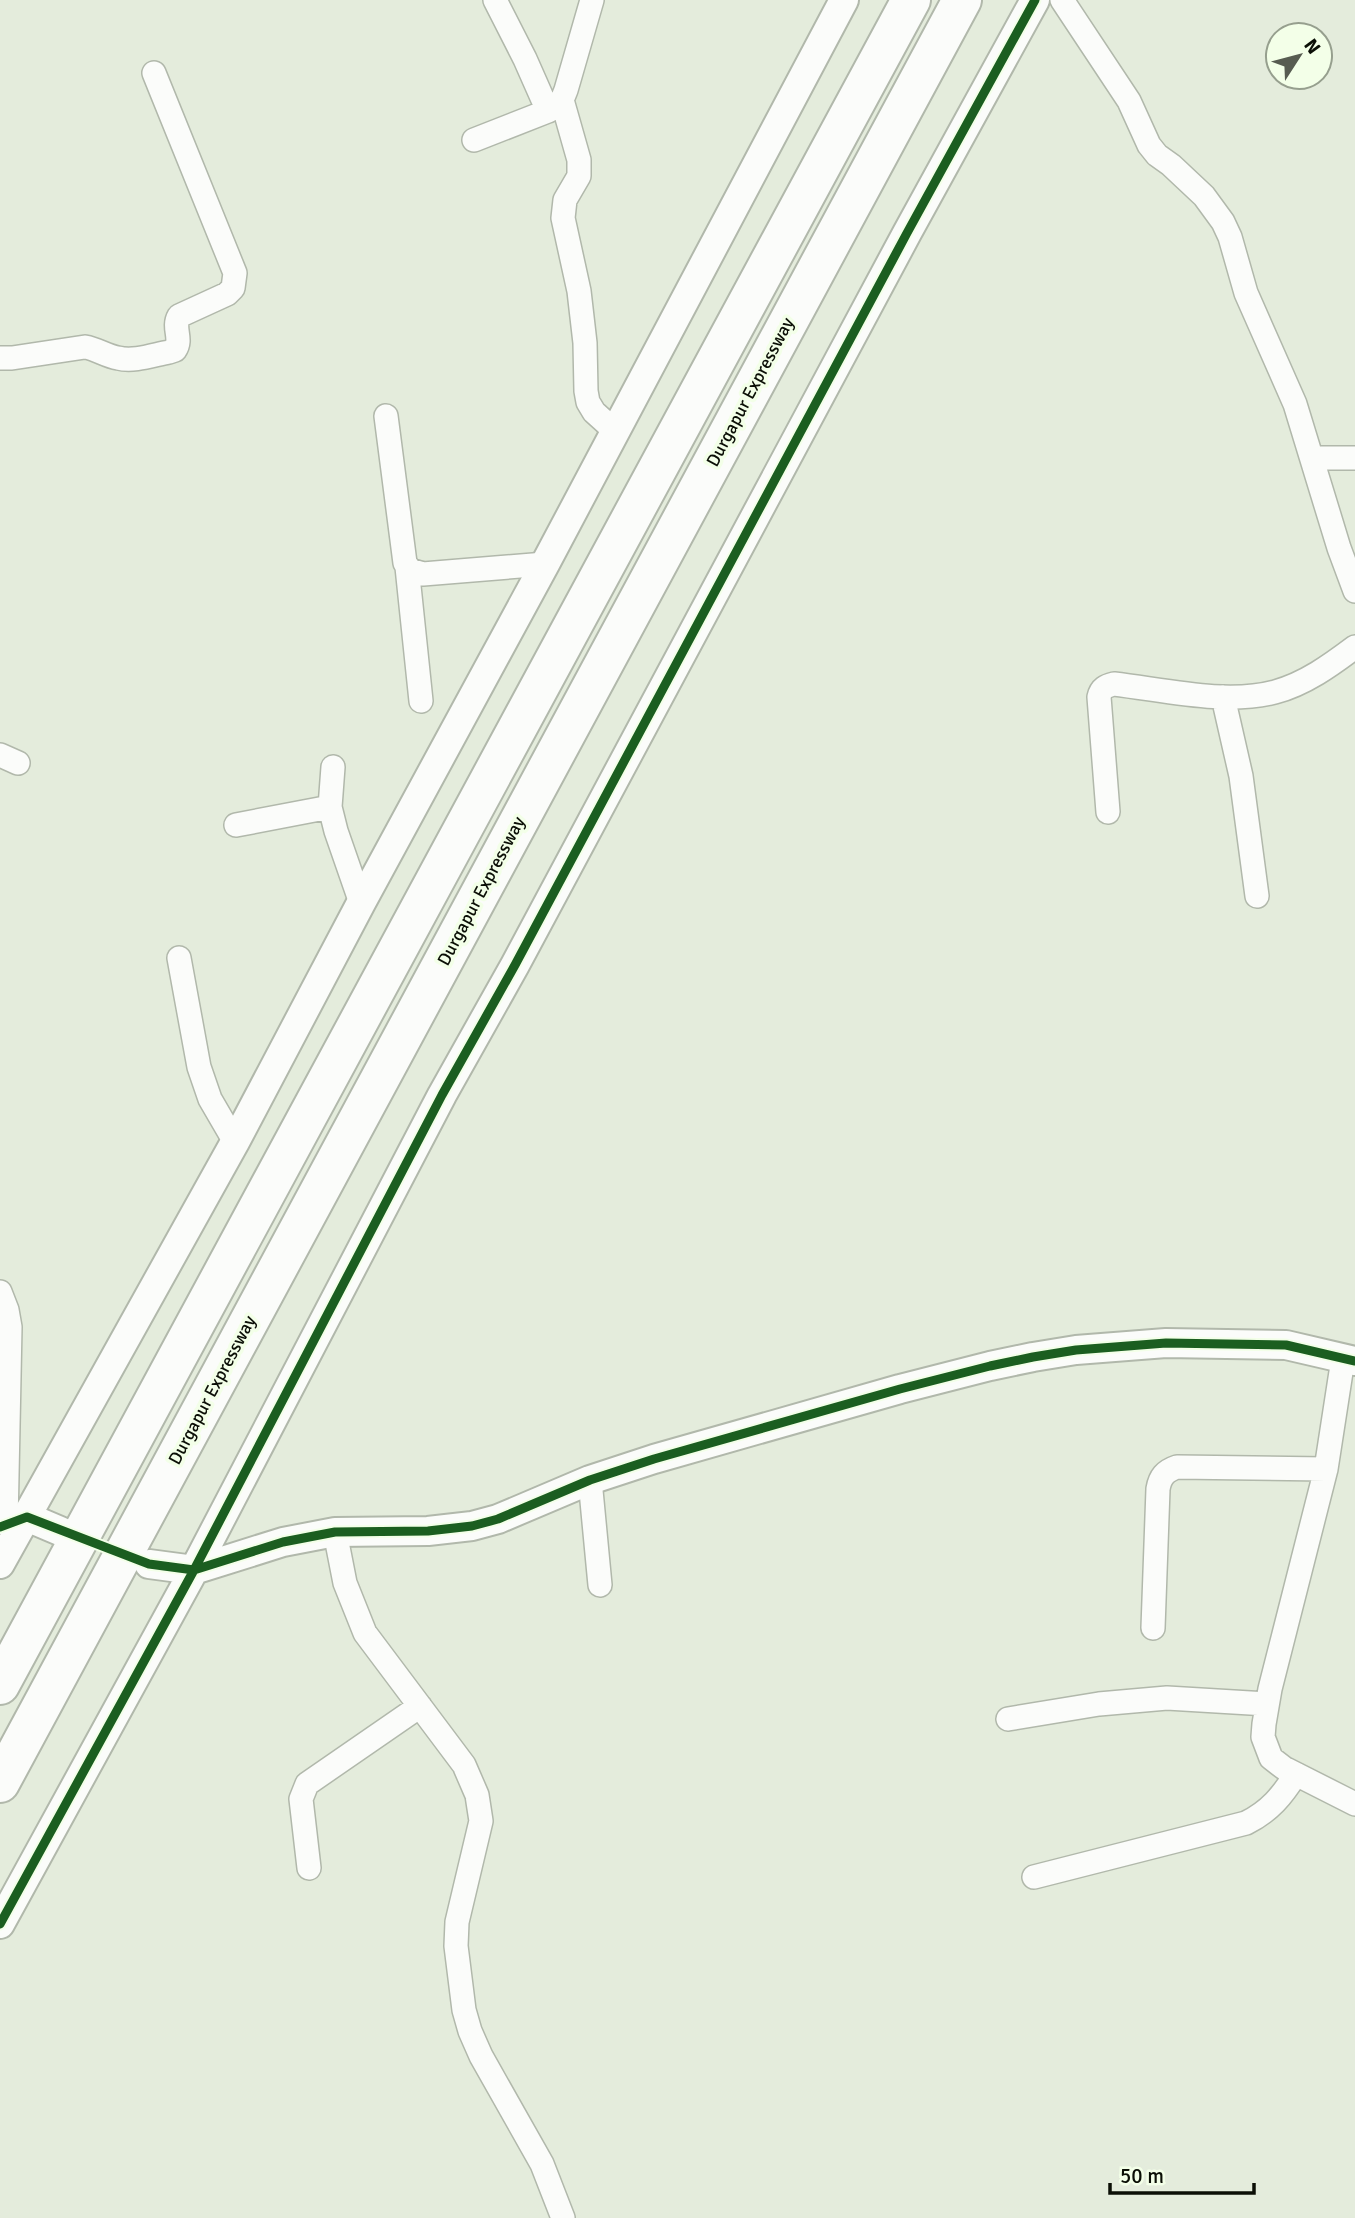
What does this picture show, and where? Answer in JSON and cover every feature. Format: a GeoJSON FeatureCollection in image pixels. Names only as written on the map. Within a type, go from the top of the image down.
{"type":"FeatureCollection","features":[{"type":"Feature","properties":{"kind":"highway"},"geometry":{"type":"LineString","coordinates":[[0,1685],[911,0]]}},
{"type":"Feature","properties":{"kind":"highway","name":"Durgapur Expressway"},"geometry":{"type":"LineString","coordinates":[[0,1783],[962,0]]}},
{"type":"Feature","properties":{"kind":"street"},"geometry":{"type":"LineString","coordinates":[[495,0],[525,59],[555,106],[579,160],[579,176],[565,200],[563,218],[579,291],[588,402],[594,412],[615,431]]}},
{"type":"Feature","properties":{"kind":"street"},"geometry":{"type":"LineString","coordinates":[[474,140],[555,106],[566,90],[592,0]]}},
{"type":"Feature","properties":{"kind":"street"},"geometry":{"type":"LineString","coordinates":[[11,1523],[235,1142],[844,0]]}},
{"type":"Feature","properties":{"kind":"street"},"geometry":{"type":"LineString","coordinates":[[0,1924],[194,1570],[442,1095],[515,965],[907,233],[1035,0]]}},
{"type":"Feature","properties":{"kind":"street"},"geometry":{"type":"LineString","coordinates":[[1062,0],[1129,101],[1149,145],[1204,196],[1223,222],[1246,293],[1295,404],[1355,591]]}},
{"type":"Feature","properties":{"kind":"street"},"geometry":{"type":"LineString","coordinates":[[0,358],[85,347],[125,359],[169,352],[175,350],[179,342],[176,326],[179,316],[227,294],[233,288],[235,273],[154,73]]}},
{"type":"Feature","properties":{"kind":"street"},"geometry":{"type":"LineString","coordinates":[[386,416],[407,567],[421,701]]}},
{"type":"Feature","properties":{"kind":"street"},"geometry":{"type":"LineString","coordinates":[[1312,458],[1355,458]]}},
{"type":"Feature","properties":{"kind":"street"},"geometry":{"type":"LineString","coordinates":[[407,567],[423,574],[545,564]]}},
{"type":"Feature","properties":{"kind":"street"},"geometry":{"type":"LineString","coordinates":[[1108,812],[1098,697],[1103,688],[1114,684],[1223,697],[1255,696],[1277,692],[1325,668],[1355,647]]}},
{"type":"Feature","properties":{"kind":"street"},"geometry":{"type":"LineString","coordinates":[[1223,697],[1241,776],[1257,896]]}},
{"type":"Feature","properties":{"kind":"street"},"geometry":{"type":"LineString","coordinates":[[333,766],[330,807],[361,903]]}},
{"type":"Feature","properties":{"kind":"street"},"geometry":{"type":"LineString","coordinates":[[236,825],[330,807]]}},
{"type":"Feature","properties":{"kind":"street"},"geometry":{"type":"LineString","coordinates":[[179,958],[199,1067],[209,1099],[235,1142]]}},
{"type":"Feature","properties":{"kind":"street"},"geometry":{"type":"LineString","coordinates":[[0,1292],[10,1327],[11,1523],[0,1564]]}},
{"type":"Feature","properties":{"kind":"street"},"geometry":{"type":"LineString","coordinates":[[149,1564],[194,1570],[284,1542],[335,1532],[428,1531],[472,1526],[654,1458],[900,1389],[1044,1355],[1166,1343],[1286,1345],[1349,1360],[1326,1469],[1267,1704],[1264,1737],[1271,1758],[1355,1804]]}},
{"type":"Feature","properties":{"kind":"street"},"geometry":{"type":"LineString","coordinates":[[1153,1628],[1158,1489],[1164,1474],[1177,1467],[1326,1469]]}},
{"type":"Feature","properties":{"kind":"street"},"geometry":{"type":"LineString","coordinates":[[590,1480],[600,1586]]}},
{"type":"Feature","properties":{"kind":"street"},"geometry":{"type":"LineString","coordinates":[[11,1523],[60,1531]]}},
{"type":"Feature","properties":{"kind":"street"},"geometry":{"type":"LineString","coordinates":[[335,1532],[345,1583],[365,1633],[464,1765],[472,1781],[481,1821],[457,1923],[457,1968],[467,2021],[481,2056],[542,2164],[563,2218]]}},
{"type":"Feature","properties":{"kind":"street"},"geometry":{"type":"LineString","coordinates":[[1008,1719],[1099,1704],[1167,1698],[1267,1704]]}},
{"type":"Feature","properties":{"kind":"street"},"geometry":{"type":"LineString","coordinates":[[309,1868],[301,1799],[307,1784],[420,1706]]}},
{"type":"Feature","properties":{"kind":"street"},"geometry":{"type":"LineString","coordinates":[[1034,1877],[1246,1823],[1279,1800],[1296,1774]]}},
{"type":"Feature","properties":{"kind":"cycle path"},"geometry":{"type":"LineString","coordinates":[[0,1924],[194,1570],[442,1095],[515,965],[907,233],[1035,0]]}},
{"type":"Feature","properties":{"kind":"cycle path"},"geometry":{"type":"LineString","coordinates":[[0,1527],[27,1517],[149,1564],[194,1570],[283,1542],[335,1532],[428,1531],[472,1526],[498,1519],[590,1480],[654,1459],[900,1389],[1033,1357],[1076,1350],[1166,1343],[1286,1345],[1355,1361]]}}]}
